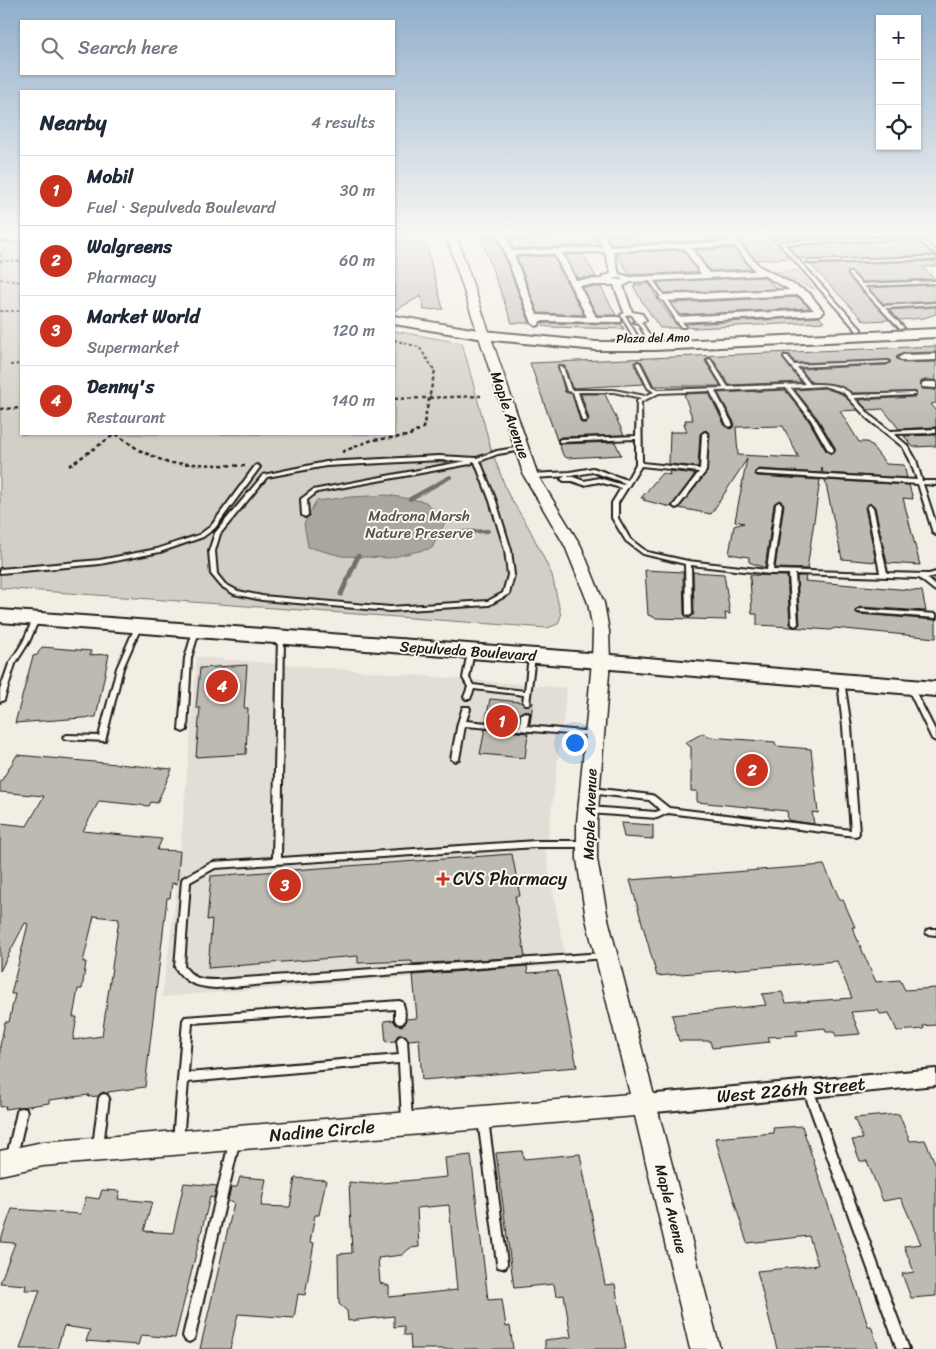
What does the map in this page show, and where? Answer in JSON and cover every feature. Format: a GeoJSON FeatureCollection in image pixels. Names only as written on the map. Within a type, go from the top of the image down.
{"type":"FeatureCollection","features":[{"type":"Feature","properties":{"kind":"main road","name":"Plaza del Amo"},"geometry":{"type":"LineString","coordinates":[[395,320],[484,335],[596,346],[862,334],[936,333]]}},
{"type":"Feature","properties":{"kind":"main road","name":"Plaza del Amo"},"geometry":{"type":"LineString","coordinates":[[862,334],[902,328],[936,327]]}},
{"type":"Feature","properties":{"kind":"main road","name":"Sepulveda Boulevard"},"geometry":{"type":"LineString","coordinates":[[0,616],[601,661],[936,689]]}},
{"type":"Feature","properties":{"kind":"street","name":"Maple Avenue"},"geometry":{"type":"LineString","coordinates":[[472,298],[521,449],[533,479],[573,546],[596,603],[601,631],[601,661],[589,800],[587,859],[606,955],[645,1104],[705,1349]]}},
{"type":"Feature","properties":{"kind":"street"},"geometry":{"type":"LineString","coordinates":[[526,298],[535,321],[618,320]]}},
{"type":"Feature","properties":{"kind":"street"},"geometry":{"type":"LineString","coordinates":[[582,298],[594,320]]}},
{"type":"Feature","properties":{"kind":"street"},"geometry":{"type":"LineString","coordinates":[[625,298],[631,313]]}},
{"type":"Feature","properties":{"kind":"street"},"geometry":{"type":"LineString","coordinates":[[681,322],[820,312],[808,298]]}},
{"type":"Feature","properties":{"kind":"street"},"geometry":{"type":"LineString","coordinates":[[904,358],[936,357]]}},
{"type":"Feature","properties":{"kind":"street"},"geometry":{"type":"LineString","coordinates":[[925,385],[936,385]]}},
{"type":"Feature","properties":{"kind":"street","name":"West 226th Street"},"geometry":{"type":"LineString","coordinates":[[645,1104],[936,1077]]}},
{"type":"Feature","properties":{"kind":"street","name":"Nadine Circle"},"geometry":{"type":"LineString","coordinates":[[6,1162],[43,1154],[98,1149],[645,1104]]}},
{"type":"Feature","properties":{"kind":"lane"},"geometry":{"type":"LineString","coordinates":[[663,298],[681,322]]}},
{"type":"Feature","properties":{"kind":"lane"},"geometry":{"type":"LineString","coordinates":[[830,298],[862,334]]}},
{"type":"Feature","properties":{"kind":"lane"},"geometry":{"type":"LineString","coordinates":[[874,298],[902,328]]}},
{"type":"Feature","properties":{"kind":"lane"},"geometry":{"type":"LineString","coordinates":[[882,306],[936,304]]}},
{"type":"Feature","properties":{"kind":"lane"},"geometry":{"type":"LineString","coordinates":[[631,313],[640,322],[645,343],[623,315],[631,313]]}},
{"type":"Feature","properties":{"kind":"lane"},"geometry":{"type":"LineString","coordinates":[[628,323],[640,322]]}},
{"type":"Feature","properties":{"kind":"lane"},"geometry":{"type":"LineString","coordinates":[[786,357],[808,386]]}},
{"type":"Feature","properties":{"kind":"lane"},"geometry":{"type":"LineString","coordinates":[[710,360],[727,388]]}},
{"type":"Feature","properties":{"kind":"lane"},"geometry":{"type":"LineString","coordinates":[[793,366],[887,362]]}},
{"type":"Feature","properties":{"kind":"lane"},"geometry":{"type":"LineString","coordinates":[[638,363],[650,388],[658,392]]}},
{"type":"Feature","properties":{"kind":"lane"},"geometry":{"type":"LineString","coordinates":[[561,367],[569,391],[614,390],[643,397]]}},
{"type":"Feature","properties":{"kind":"lane"},"geometry":{"type":"LineString","coordinates":[[936,533],[933,511],[920,482],[914,460],[905,446],[845,391],[824,385],[727,388],[658,392],[643,397],[639,401],[639,464],[615,504],[615,518],[628,540],[645,553],[688,563],[770,572],[921,576],[936,574]]}},
{"type":"Feature","properties":{"kind":"lane"},"geometry":{"type":"LineString","coordinates":[[787,386],[813,420],[831,450]]}},
{"type":"Feature","properties":{"kind":"lane"},"geometry":{"type":"LineString","coordinates":[[711,389],[730,426]]}},
{"type":"Feature","properties":{"kind":"lane"},"geometry":{"type":"LineString","coordinates":[[575,392],[584,420]]}},
{"type":"Feature","properties":{"kind":"lane"},"geometry":{"type":"LineString","coordinates":[[850,397],[913,394]]}},
{"type":"Feature","properties":{"kind":"lane"},"geometry":{"type":"LineString","coordinates":[[889,433],[936,431]]}},
{"type":"Feature","properties":{"kind":"lane"},"geometry":{"type":"LineString","coordinates":[[676,506],[703,471],[704,434]]}},
{"type":"Feature","properties":{"kind":"lane"},"geometry":{"type":"LineString","coordinates":[[561,441],[639,437]]}},
{"type":"Feature","properties":{"kind":"lane"},"geometry":{"type":"LineString","coordinates":[[305,515],[304,499],[315,491],[477,460],[497,453],[521,449]]}},
{"type":"Feature","properties":{"kind":"lane"},"geometry":{"type":"LineString","coordinates":[[439,458],[477,460],[495,509],[511,564],[511,577],[506,594],[489,603],[390,609],[262,598],[236,593],[223,585],[214,574],[212,551],[217,534],[265,476],[326,464],[439,458]]}},
{"type":"Feature","properties":{"kind":"lane"},"geometry":{"type":"LineString","coordinates":[[639,464],[703,471]]}},
{"type":"Feature","properties":{"kind":"lane"},"geometry":{"type":"LineString","coordinates":[[0,571],[100,562],[158,551],[201,536],[212,527],[256,467]]}},
{"type":"Feature","properties":{"kind":"lane"},"geometry":{"type":"LineString","coordinates":[[533,479],[593,470],[626,484]]}},
{"type":"Feature","properties":{"kind":"lane"},"geometry":{"type":"LineString","coordinates":[[759,473],[936,483]]}},
{"type":"Feature","properties":{"kind":"lane"},"geometry":{"type":"LineString","coordinates":[[533,479],[573,479],[584,483],[598,480],[626,484]]}},
{"type":"Feature","properties":{"kind":"lane"},"geometry":{"type":"LineString","coordinates":[[770,572],[779,504]]}},
{"type":"Feature","properties":{"kind":"lane"},"geometry":{"type":"LineString","coordinates":[[870,507],[884,575]]}},
{"type":"Feature","properties":{"kind":"lane"},"geometry":{"type":"LineString","coordinates":[[688,563],[689,614]]}},
{"type":"Feature","properties":{"kind":"lane"},"geometry":{"type":"LineString","coordinates":[[792,573],[795,624]]}},
{"type":"Feature","properties":{"kind":"lane"},"geometry":{"type":"LineString","coordinates":[[921,576],[936,590]]}},
{"type":"Feature","properties":{"kind":"lane"},"geometry":{"type":"LineString","coordinates":[[860,610],[936,616]]}},
{"type":"Feature","properties":{"kind":"lane"},"geometry":{"type":"LineString","coordinates":[[0,700],[12,664],[26,642],[36,619]]}},
{"type":"Feature","properties":{"kind":"lane"},"geometry":{"type":"LineString","coordinates":[[67,737],[102,739],[120,668],[138,627]]}},
{"type":"Feature","properties":{"kind":"lane"},"geometry":{"type":"LineString","coordinates":[[183,730],[188,658],[196,631]]}},
{"type":"Feature","properties":{"kind":"lane"},"geometry":{"type":"LineString","coordinates":[[277,861],[281,637]]}},
{"type":"Feature","properties":{"kind":"lane"},"geometry":{"type":"LineString","coordinates":[[468,697],[471,687],[466,678],[471,651]]}},
{"type":"Feature","properties":{"kind":"lane"},"geometry":{"type":"LineString","coordinates":[[527,702],[532,656]]}},
{"type":"Feature","properties":{"kind":"lane"},"geometry":{"type":"LineString","coordinates":[[589,800],[651,798],[667,810],[855,833],[847,727],[841,681]]}},
{"type":"Feature","properties":{"kind":"lane"},"geometry":{"type":"LineString","coordinates":[[471,687],[528,692]]}},
{"type":"Feature","properties":{"kind":"lane"},"geometry":{"type":"LineString","coordinates":[[910,687],[935,736]]}},
{"type":"Feature","properties":{"kind":"lane"},"geometry":{"type":"LineString","coordinates":[[454,759],[466,709]]}},
{"type":"Feature","properties":{"kind":"lane"},"geometry":{"type":"LineString","coordinates":[[523,728],[525,714]]}},
{"type":"Feature","properties":{"kind":"lane"},"geometry":{"type":"LineString","coordinates":[[462,723],[594,734]]}},
{"type":"Feature","properties":{"kind":"lane"},"geometry":{"type":"LineString","coordinates":[[589,800],[657,815],[667,810]]}},
{"type":"Feature","properties":{"kind":"lane"},"geometry":{"type":"LineString","coordinates":[[587,844],[536,844],[213,866],[186,880],[179,967],[187,978],[200,983],[216,984],[606,955]]}},
{"type":"Feature","properties":{"kind":"lane"},"geometry":{"type":"LineString","coordinates":[[178,1143],[188,1020],[399,1005],[400,1020]]}},
{"type":"Feature","properties":{"kind":"lane"},"geometry":{"type":"LineString","coordinates":[[402,1040],[407,1124]]}},
{"type":"Feature","properties":{"kind":"lane"},"geometry":{"type":"LineString","coordinates":[[183,1078],[404,1059]]}},
{"type":"Feature","properties":{"kind":"lane"},"geometry":{"type":"LineString","coordinates":[[808,1089],[903,1349]]}},
{"type":"Feature","properties":{"kind":"lane"},"geometry":{"type":"LineString","coordinates":[[98,1149],[104,1098]]}},
{"type":"Feature","properties":{"kind":"lane"},"geometry":{"type":"LineString","coordinates":[[6,1162],[22,1112]]}},
{"type":"Feature","properties":{"kind":"lane"},"geometry":{"type":"LineString","coordinates":[[482,1117],[502,1263]]}},
{"type":"Feature","properties":{"kind":"lane"},"geometry":{"type":"LineString","coordinates":[[189,1336],[235,1138]]}},
{"type":"Feature","properties":{"kind":"path"},"geometry":{"type":"LineString","coordinates":[[0,311],[20,311]]}},
{"type":"Feature","properties":{"kind":"path"},"geometry":{"type":"LineString","coordinates":[[336,454],[372,440],[408,436],[423,428],[429,398],[435,383],[435,370],[419,347],[395,340]]}},
{"type":"Feature","properties":{"kind":"path"},"geometry":{"type":"LineString","coordinates":[[10,364],[20,364]]}},
{"type":"Feature","properties":{"kind":"path"},"geometry":{"type":"LineString","coordinates":[[395,399],[481,396]]}},
{"type":"Feature","properties":{"kind":"path"},"geometry":{"type":"LineString","coordinates":[[0,409],[20,408]]}},
{"type":"Feature","properties":{"kind":"path"},"geometry":{"type":"LineString","coordinates":[[69,466],[115,435]]}},
{"type":"Feature","properties":{"kind":"path"},"geometry":{"type":"LineString","coordinates":[[117,435],[139,450],[168,462],[256,467]]}},
{"type":"Feature","properties":{"kind":"shaded area"},"geometry":{"type":"Polygon","coordinates":[[[388,495],[426,502],[445,522],[432,548],[389,558],[341,556],[308,547],[304,524],[316,501],[388,495]]]}},
{"type":"Feature","properties":{"kind":"shaded area"},"geometry":{"type":"Polygon","coordinates":[[[197,657],[567,688],[546,854],[567,965],[162,997],[177,888],[197,657]]]}},
{"type":"Feature","properties":{"kind":"green space","name":"Madrona Marsh Nature Preserve"},"geometry":{"type":"Polygon","coordinates":[[[0,298],[20,298],[20,435],[395,435],[395,331],[462,343],[491,449],[508,494],[529,528],[552,575],[561,616],[558,624],[547,628],[0,588],[0,298]]]}},
{"type":"Feature","properties":{"kind":"building"},"geometry":{"type":"Polygon","coordinates":[[[395,298],[417,298],[395,310],[395,298]]]}},
{"type":"Feature","properties":{"kind":"building"},"geometry":{"type":"Polygon","coordinates":[[[421,298],[440,298],[443,309],[424,310],[421,298]]]}},
{"type":"Feature","properties":{"kind":"building"},"geometry":{"type":"Polygon","coordinates":[[[503,298],[520,298],[530,323],[512,323],[503,298]]]}},
{"type":"Feature","properties":{"kind":"building"},"geometry":{"type":"Polygon","coordinates":[[[532,298],[575,298],[584,315],[538,313],[532,298]]]}},
{"type":"Feature","properties":{"kind":"building"},"geometry":{"type":"Polygon","coordinates":[[[588,298],[607,298],[616,315],[597,315],[588,298]]]}},
{"type":"Feature","properties":{"kind":"building"},"geometry":{"type":"Polygon","coordinates":[[[640,298],[657,298],[679,328],[660,328],[640,298]]]}},
{"type":"Feature","properties":{"kind":"building"},"geometry":{"type":"Polygon","coordinates":[[[799,298],[810,308],[680,315],[671,303],[799,298]]]}},
{"type":"Feature","properties":{"kind":"building"},"geometry":{"type":"Polygon","coordinates":[[[842,298],[868,298],[889,320],[863,320],[842,298]]]}},
{"type":"Feature","properties":{"kind":"building"},"geometry":{"type":"Polygon","coordinates":[[[878,298],[936,298],[936,301],[884,304],[878,298]]]}},
{"type":"Feature","properties":{"kind":"building"},"geometry":{"type":"Polygon","coordinates":[[[936,307],[936,314],[924,318],[899,320],[889,310],[936,307]]]}},
{"type":"Feature","properties":{"kind":"building"},"geometry":{"type":"Polygon","coordinates":[[[819,317],[824,322],[694,328],[687,327],[686,324],[819,317]]]}},
{"type":"Feature","properties":{"kind":"building"},"geometry":{"type":"Polygon","coordinates":[[[544,323],[621,324],[624,329],[549,327],[543,326],[544,323]]]}},
{"type":"Feature","properties":{"kind":"building"},"geometry":{"type":"Polygon","coordinates":[[[936,346],[936,352],[903,353],[896,357],[903,363],[936,362],[936,380],[924,380],[920,383],[922,389],[936,390],[936,403],[931,404],[936,410],[936,427],[899,429],[883,409],[868,410],[858,400],[915,397],[916,392],[853,393],[838,385],[811,382],[801,369],[887,365],[890,360],[795,363],[790,355],[784,354],[783,359],[801,382],[729,385],[713,359],[708,357],[705,361],[721,386],[656,386],[653,384],[642,362],[637,360],[634,364],[644,384],[572,388],[565,366],[558,365],[565,392],[572,394],[581,423],[586,423],[589,419],[581,394],[605,394],[624,435],[561,437],[557,440],[530,363],[936,346]]]}},
{"type":"Feature","properties":{"kind":"building"},"geometry":{"type":"Polygon","coordinates":[[[824,388],[842,394],[858,410],[840,411],[859,442],[867,442],[871,445],[886,464],[904,465],[907,478],[823,473],[822,467],[821,473],[758,469],[754,473],[757,476],[820,480],[807,569],[775,568],[784,504],[780,500],[774,504],[765,568],[749,562],[749,557],[729,554],[734,526],[744,523],[735,521],[747,459],[711,514],[679,508],[707,472],[710,434],[706,430],[700,434],[698,467],[669,464],[670,432],[687,432],[685,420],[693,420],[684,394],[709,393],[725,426],[731,429],[735,424],[718,393],[785,390],[809,421],[826,451],[832,454],[836,449],[818,419],[795,390],[824,388]],[[783,426],[736,427],[738,455],[799,458],[783,426]]]}},
{"type":"Feature","properties":{"kind":"building"},"geometry":{"type":"Polygon","coordinates":[[[936,435],[936,446],[913,447],[904,436],[936,435]]]}},
{"type":"Feature","properties":{"kind":"building"},"geometry":{"type":"Polygon","coordinates":[[[615,442],[621,455],[567,458],[563,455],[559,444],[615,442]]]}},
{"type":"Feature","properties":{"kind":"building"},"geometry":{"type":"Polygon","coordinates":[[[669,471],[695,474],[671,507],[643,500],[645,498],[641,498],[662,473],[670,475],[669,471]]]}},
{"type":"Feature","properties":{"kind":"building"},"geometry":{"type":"Polygon","coordinates":[[[825,480],[909,485],[913,499],[903,498],[920,565],[887,563],[875,507],[871,503],[865,507],[876,562],[842,559],[825,480]]]}},
{"type":"Feature","properties":{"kind":"building"},"geometry":{"type":"Polygon","coordinates":[[[645,570],[683,572],[684,614],[688,618],[694,614],[693,572],[724,574],[730,614],[725,613],[726,620],[656,618],[648,615],[645,570]]]}},
{"type":"Feature","properties":{"kind":"building"},"geometry":{"type":"Polygon","coordinates":[[[750,575],[787,576],[790,624],[793,627],[757,625],[757,614],[752,614],[750,575]]]}},
{"type":"Feature","properties":{"kind":"building"},"geometry":{"type":"Polygon","coordinates":[[[797,576],[806,576],[805,581],[922,591],[926,611],[860,607],[855,611],[858,614],[936,620],[936,638],[835,628],[830,630],[795,627],[800,624],[797,576]]]}},
{"type":"Feature","properties":{"kind":"building"},"geometry":{"type":"Polygon","coordinates":[[[42,647],[91,651],[90,655],[109,654],[96,717],[15,723],[33,656],[37,655],[42,647]]]}},
{"type":"Feature","properties":{"kind":"building"},"geometry":{"type":"Polygon","coordinates":[[[247,665],[244,708],[248,708],[246,754],[196,757],[200,708],[196,708],[200,668],[247,665]]]}},
{"type":"Feature","properties":{"kind":"building"},"geometry":{"type":"Polygon","coordinates":[[[490,699],[521,702],[525,706],[533,702],[530,724],[531,713],[526,710],[519,714],[518,724],[486,721],[490,699]]]}},
{"type":"Feature","properties":{"kind":"building"},"geometry":{"type":"Polygon","coordinates":[[[485,729],[528,733],[525,758],[480,754],[485,729]]]}},
{"type":"Feature","properties":{"kind":"building"},"geometry":{"type":"Polygon","coordinates":[[[703,733],[709,737],[775,742],[776,746],[811,749],[818,813],[812,812],[814,824],[788,820],[787,811],[697,802],[697,791],[691,791],[691,747],[685,743],[703,733]]]}},
{"type":"Feature","properties":{"kind":"building"},"geometry":{"type":"Polygon","coordinates":[[[17,755],[172,769],[157,803],[151,802],[149,806],[99,801],[83,831],[162,839],[157,850],[180,851],[177,884],[172,883],[170,898],[167,898],[145,1087],[108,1092],[108,1094],[103,1092],[98,1096],[88,1097],[89,1095],[49,1100],[49,1103],[29,1106],[5,1109],[6,1106],[0,1107],[0,1046],[5,1022],[9,1022],[15,994],[11,994],[28,924],[25,923],[0,971],[0,823],[27,826],[44,796],[0,792],[0,783],[17,755]],[[94,916],[83,962],[86,962],[82,989],[78,989],[73,1017],[77,1017],[73,1040],[102,1036],[119,919],[94,916]]]}},
{"type":"Feature","properties":{"kind":"building"},"geometry":{"type":"Polygon","coordinates":[[[621,823],[653,825],[653,839],[624,837],[621,823]]]}},
{"type":"Feature","properties":{"kind":"building"},"geometry":{"type":"Polygon","coordinates":[[[512,854],[520,896],[515,896],[525,957],[412,964],[412,961],[358,963],[358,956],[208,968],[212,919],[207,920],[211,876],[512,854]]]}},
{"type":"Feature","properties":{"kind":"building"},"geometry":{"type":"Polygon","coordinates":[[[824,865],[855,927],[852,927],[876,982],[900,980],[905,990],[936,988],[936,1025],[923,1026],[924,1029],[897,1031],[889,1013],[880,1014],[878,1010],[851,1012],[860,1034],[836,1036],[834,1032],[826,1032],[825,1028],[796,1031],[798,1035],[768,1037],[770,1042],[712,1048],[710,1041],[679,1041],[672,1015],[766,1005],[762,994],[782,992],[786,1003],[852,998],[837,961],[657,976],[630,880],[824,865]]]}},
{"type":"Feature","properties":{"kind":"building"},"geometry":{"type":"Polygon","coordinates":[[[527,966],[528,973],[558,971],[577,1067],[422,1080],[419,1039],[409,1040],[401,1034],[397,1036],[395,1041],[386,1042],[384,1021],[393,1020],[401,1026],[405,1024],[406,1019],[417,1018],[413,975],[527,966]]]}},
{"type":"Feature","properties":{"kind":"building"},"geometry":{"type":"Polygon","coordinates":[[[899,1114],[910,1141],[925,1140],[936,1165],[936,1296],[911,1298],[902,1274],[914,1272],[904,1246],[921,1244],[901,1198],[883,1201],[867,1161],[860,1161],[852,1140],[863,1139],[854,1118],[899,1114]]]}},
{"type":"Feature","properties":{"kind":"building"},"geometry":{"type":"Polygon","coordinates":[[[802,1126],[868,1326],[871,1326],[879,1349],[777,1349],[757,1271],[818,1265],[809,1236],[747,1243],[715,1138],[774,1133],[773,1128],[802,1126]]]}},
{"type":"Feature","properties":{"kind":"building"},"geometry":{"type":"Polygon","coordinates":[[[522,1151],[524,1159],[580,1154],[605,1285],[615,1284],[626,1349],[545,1349],[545,1340],[571,1337],[564,1295],[556,1296],[554,1284],[514,1288],[496,1153],[522,1151]]]}},
{"type":"Feature","properties":{"kind":"building"},"geometry":{"type":"Polygon","coordinates":[[[471,1155],[488,1300],[502,1299],[506,1327],[510,1326],[513,1349],[411,1349],[410,1335],[404,1335],[404,1326],[394,1327],[394,1316],[348,1321],[347,1311],[339,1304],[338,1254],[352,1253],[349,1182],[371,1184],[447,1177],[445,1158],[471,1155]],[[449,1205],[417,1208],[419,1247],[410,1248],[402,1255],[378,1258],[380,1283],[389,1286],[389,1297],[457,1290],[449,1205]]]}},
{"type":"Feature","properties":{"kind":"building"},"geometry":{"type":"Polygon","coordinates":[[[240,1177],[266,1179],[261,1206],[290,1207],[295,1178],[326,1180],[319,1215],[315,1215],[310,1242],[314,1243],[305,1295],[298,1294],[294,1318],[238,1314],[230,1349],[200,1349],[234,1203],[228,1201],[231,1187],[237,1187],[240,1177]]]}},
{"type":"Feature","properties":{"kind":"building"},"geometry":{"type":"Polygon","coordinates":[[[184,1183],[217,1186],[214,1198],[210,1197],[175,1338],[141,1335],[138,1345],[86,1341],[90,1330],[64,1326],[57,1349],[20,1349],[40,1290],[25,1290],[26,1285],[0,1283],[15,1243],[0,1242],[12,1209],[81,1214],[86,1197],[99,1199],[102,1190],[120,1191],[118,1199],[152,1202],[144,1231],[173,1233],[184,1183]]]}},
{"type":"Feature","properties":{"kind":"waterway"},"geometry":{"type":"LineString","coordinates":[[410,499],[450,477]]}},
{"type":"Feature","properties":{"kind":"waterway"},"geometry":{"type":"LineString","coordinates":[[440,533],[488,531]]}},
{"type":"Feature","properties":{"kind":"waterway"},"geometry":{"type":"LineString","coordinates":[[341,594],[358,556]]}},
{"type":"Feature","properties":{"kind":"place","name":"Denny's"},"geometry":{"type":"Point","coordinates":[222,686]}},
{"type":"Feature","properties":{"kind":"place","name":"Mobil"},"geometry":{"type":"Point","coordinates":[502,721]}},
{"type":"Feature","properties":{"kind":"place","name":"Walgreens"},"geometry":{"type":"Point","coordinates":[752,770]}},
{"type":"Feature","properties":{"kind":"place","name":"CVS Pharmacy"},"geometry":{"type":"Point","coordinates":[443,879]}},
{"type":"Feature","properties":{"kind":"place","name":"Market World"},"geometry":{"type":"Point","coordinates":[285,885]}}]}
